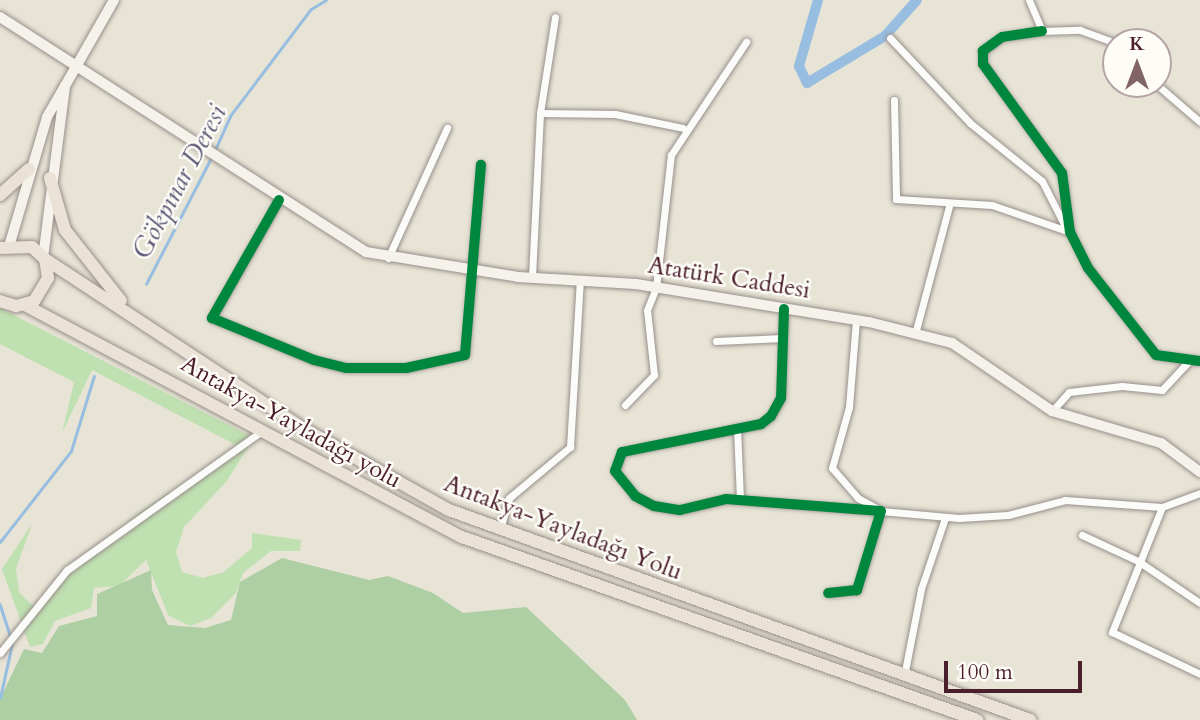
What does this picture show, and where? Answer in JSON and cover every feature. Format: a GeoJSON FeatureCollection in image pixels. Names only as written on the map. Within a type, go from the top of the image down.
{"type":"FeatureCollection","features":[{"type":"Feature","properties":{"kind":"highway"},"geometry":{"type":"LineString","coordinates":[[0,195],[29,169]]}},
{"type":"Feature","properties":{"kind":"highway"},"geometry":{"type":"LineString","coordinates":[[50,178],[65,230],[131,311]]}},
{"type":"Feature","properties":{"kind":"highway","name":"Antakya-Yayladağı Yolu"},"geometry":{"type":"LineString","coordinates":[[3,244],[32,247],[44,258],[131,311],[304,429],[425,498],[500,531],[1030,720]]}},
{"type":"Feature","properties":{"kind":"highway"},"geometry":{"type":"LineString","coordinates":[[25,305],[46,287],[44,258]]}},
{"type":"Feature","properties":{"kind":"highway","name":"Antakya-Yayladağı yolu"},"geometry":{"type":"LineString","coordinates":[[0,301],[25,305],[462,537],[977,720]]}},
{"type":"Feature","properties":{"kind":"main road"},"geometry":{"type":"LineString","coordinates":[[3,244],[29,169],[65,86],[78,68],[114,0]]}},
{"type":"Feature","properties":{"kind":"main road","name":"Atatürk Caddesi"},"geometry":{"type":"LineString","coordinates":[[0,17],[279,201],[387,260],[656,288],[856,320],[915,334],[965,348],[1052,411],[1161,443],[1200,472]]}},
{"type":"Feature","properties":{"kind":"main road"},"geometry":{"type":"LineString","coordinates":[[44,258],[50,178],[65,86]]}},
{"type":"Feature","properties":{"kind":"street"},"geometry":{"type":"LineString","coordinates":[[1029,0],[1042,31]]}},
{"type":"Feature","properties":{"kind":"street"},"geometry":{"type":"LineString","coordinates":[[532,277],[540,113],[555,17]]}},
{"type":"Feature","properties":{"kind":"street"},"geometry":{"type":"LineString","coordinates":[[1069,231],[1062,173],[983,64],[983,51],[1002,37],[1042,31],[1080,30],[1102,38]]}},
{"type":"Feature","properties":{"kind":"street"},"geometry":{"type":"LineString","coordinates":[[890,38],[970,123],[1042,181],[1088,268],[1156,355],[1200,361]]}},
{"type":"Feature","properties":{"kind":"street"},"geometry":{"type":"LineString","coordinates":[[625,405],[654,375],[647,310],[656,288],[671,155],[683,128],[746,42]]}},
{"type":"Feature","properties":{"kind":"street"},"geometry":{"type":"LineString","coordinates":[[1172,98],[1200,122]]}},
{"type":"Feature","properties":{"kind":"street"},"geometry":{"type":"LineString","coordinates":[[894,100],[896,199],[949,206],[992,205],[1069,231]]}},
{"type":"Feature","properties":{"kind":"street"},"geometry":{"type":"LineString","coordinates":[[540,113],[615,114],[683,128]]}},
{"type":"Feature","properties":{"kind":"street"},"geometry":{"type":"LineString","coordinates":[[387,260],[447,128]]}},
{"type":"Feature","properties":{"kind":"street"},"geometry":{"type":"LineString","coordinates":[[279,201],[212,318],[314,360],[345,368],[406,368],[465,355],[481,165]]}},
{"type":"Feature","properties":{"kind":"street"},"geometry":{"type":"LineString","coordinates":[[915,334],[949,206]]}},
{"type":"Feature","properties":{"kind":"street"},"geometry":{"type":"LineString","coordinates":[[500,531],[509,498],[570,447],[580,280]]}},
{"type":"Feature","properties":{"kind":"street"},"geometry":{"type":"LineString","coordinates":[[784,309],[775,411],[761,424],[622,452],[615,471],[635,496],[654,506],[680,510],[706,500],[740,500],[945,519],[1008,515],[1065,500],[1162,507],[1200,494]]}},
{"type":"Feature","properties":{"kind":"street"},"geometry":{"type":"LineString","coordinates":[[856,320],[849,407],[832,468],[858,498],[881,511]]}},
{"type":"Feature","properties":{"kind":"street"},"geometry":{"type":"LineString","coordinates":[[716,341],[783,338]]}},
{"type":"Feature","properties":{"kind":"street"},"geometry":{"type":"LineString","coordinates":[[1052,411],[1069,392],[1122,386],[1162,390],[1189,361]]}},
{"type":"Feature","properties":{"kind":"street"},"geometry":{"type":"LineString","coordinates":[[737,428],[740,500]]}},
{"type":"Feature","properties":{"kind":"street"},"geometry":{"type":"LineString","coordinates":[[3,652],[19,635],[33,606],[67,570],[264,430]]}},
{"type":"Feature","properties":{"kind":"street"},"geometry":{"type":"LineString","coordinates":[[1162,507],[1138,561],[1112,632],[1200,674]]}},
{"type":"Feature","properties":{"kind":"street"},"geometry":{"type":"LineString","coordinates":[[828,593],[857,590],[881,511]]}},
{"type":"Feature","properties":{"kind":"street"},"geometry":{"type":"LineString","coordinates":[[904,677],[921,589],[945,519]]}},
{"type":"Feature","properties":{"kind":"street"},"geometry":{"type":"LineString","coordinates":[[1082,535],[1138,561],[1200,603]]}},
{"type":"Feature","properties":{"kind":"green space"},"geometry":{"type":"Polygon","coordinates":[[[0,308],[254,438],[226,482],[184,527],[176,552],[182,572],[203,578],[224,572],[252,548],[252,533],[301,540],[300,551],[271,551],[243,573],[236,593],[211,618],[190,626],[168,615],[146,560],[119,586],[94,588],[91,608],[55,621],[43,644],[30,647],[2,569],[32,524],[16,569],[19,592],[33,606],[137,514],[238,446],[92,370],[62,433],[74,382],[0,344],[0,308]]]}},
{"type":"Feature","properties":{"kind":"green space"},"geometry":{"type":"Polygon","coordinates":[[[282,558],[369,580],[388,576],[433,593],[463,613],[526,607],[625,700],[637,720],[0,720],[0,699],[24,649],[42,653],[59,626],[97,616],[97,594],[151,570],[152,590],[168,625],[205,628],[231,620],[240,582],[282,558]]]}},
{"type":"Feature","properties":{"kind":"waterway","name":"Gökpınar Deresi"},"geometry":{"type":"LineString","coordinates":[[215,150],[230,116],[311,9],[326,0]]}},
{"type":"Feature","properties":{"kind":"waterway"},"geometry":{"type":"LineString","coordinates":[[818,0],[799,66],[807,83],[885,36],[917,0]]}},
{"type":"Feature","properties":{"kind":"waterway","name":"Gökpınar Deresi"},"geometry":{"type":"LineString","coordinates":[[146,284],[212,156]]}},
{"type":"Feature","properties":{"kind":"waterway","name":"Gökpınar Deresi"},"geometry":{"type":"LineString","coordinates":[[0,542],[71,451],[94,376]]}},
{"type":"Feature","properties":{"kind":"waterway","name":"Gökpınar Deresi"},"geometry":{"type":"LineString","coordinates":[[0,604],[11,637]]}},
{"type":"Feature","properties":{"kind":"waterway","name":"Gökpınar Deresi"},"geometry":{"type":"LineString","coordinates":[[0,698],[12,644]]}},
{"type":"Feature","properties":{"kind":"cycle path"},"geometry":{"type":"LineString","coordinates":[[1042,31],[1002,37],[983,51],[983,64],[1062,173],[1070,232],[1088,268],[1156,355],[1200,361]]}},
{"type":"Feature","properties":{"kind":"cycle path"},"geometry":{"type":"LineString","coordinates":[[279,200],[212,318],[314,360],[346,368],[406,368],[465,355],[481,165]]}},
{"type":"Feature","properties":{"kind":"cycle path"},"geometry":{"type":"LineString","coordinates":[[784,309],[781,398],[771,416],[761,424],[622,452],[615,471],[635,496],[654,506],[680,510],[726,499],[881,511],[857,590],[828,593]]}}]}
